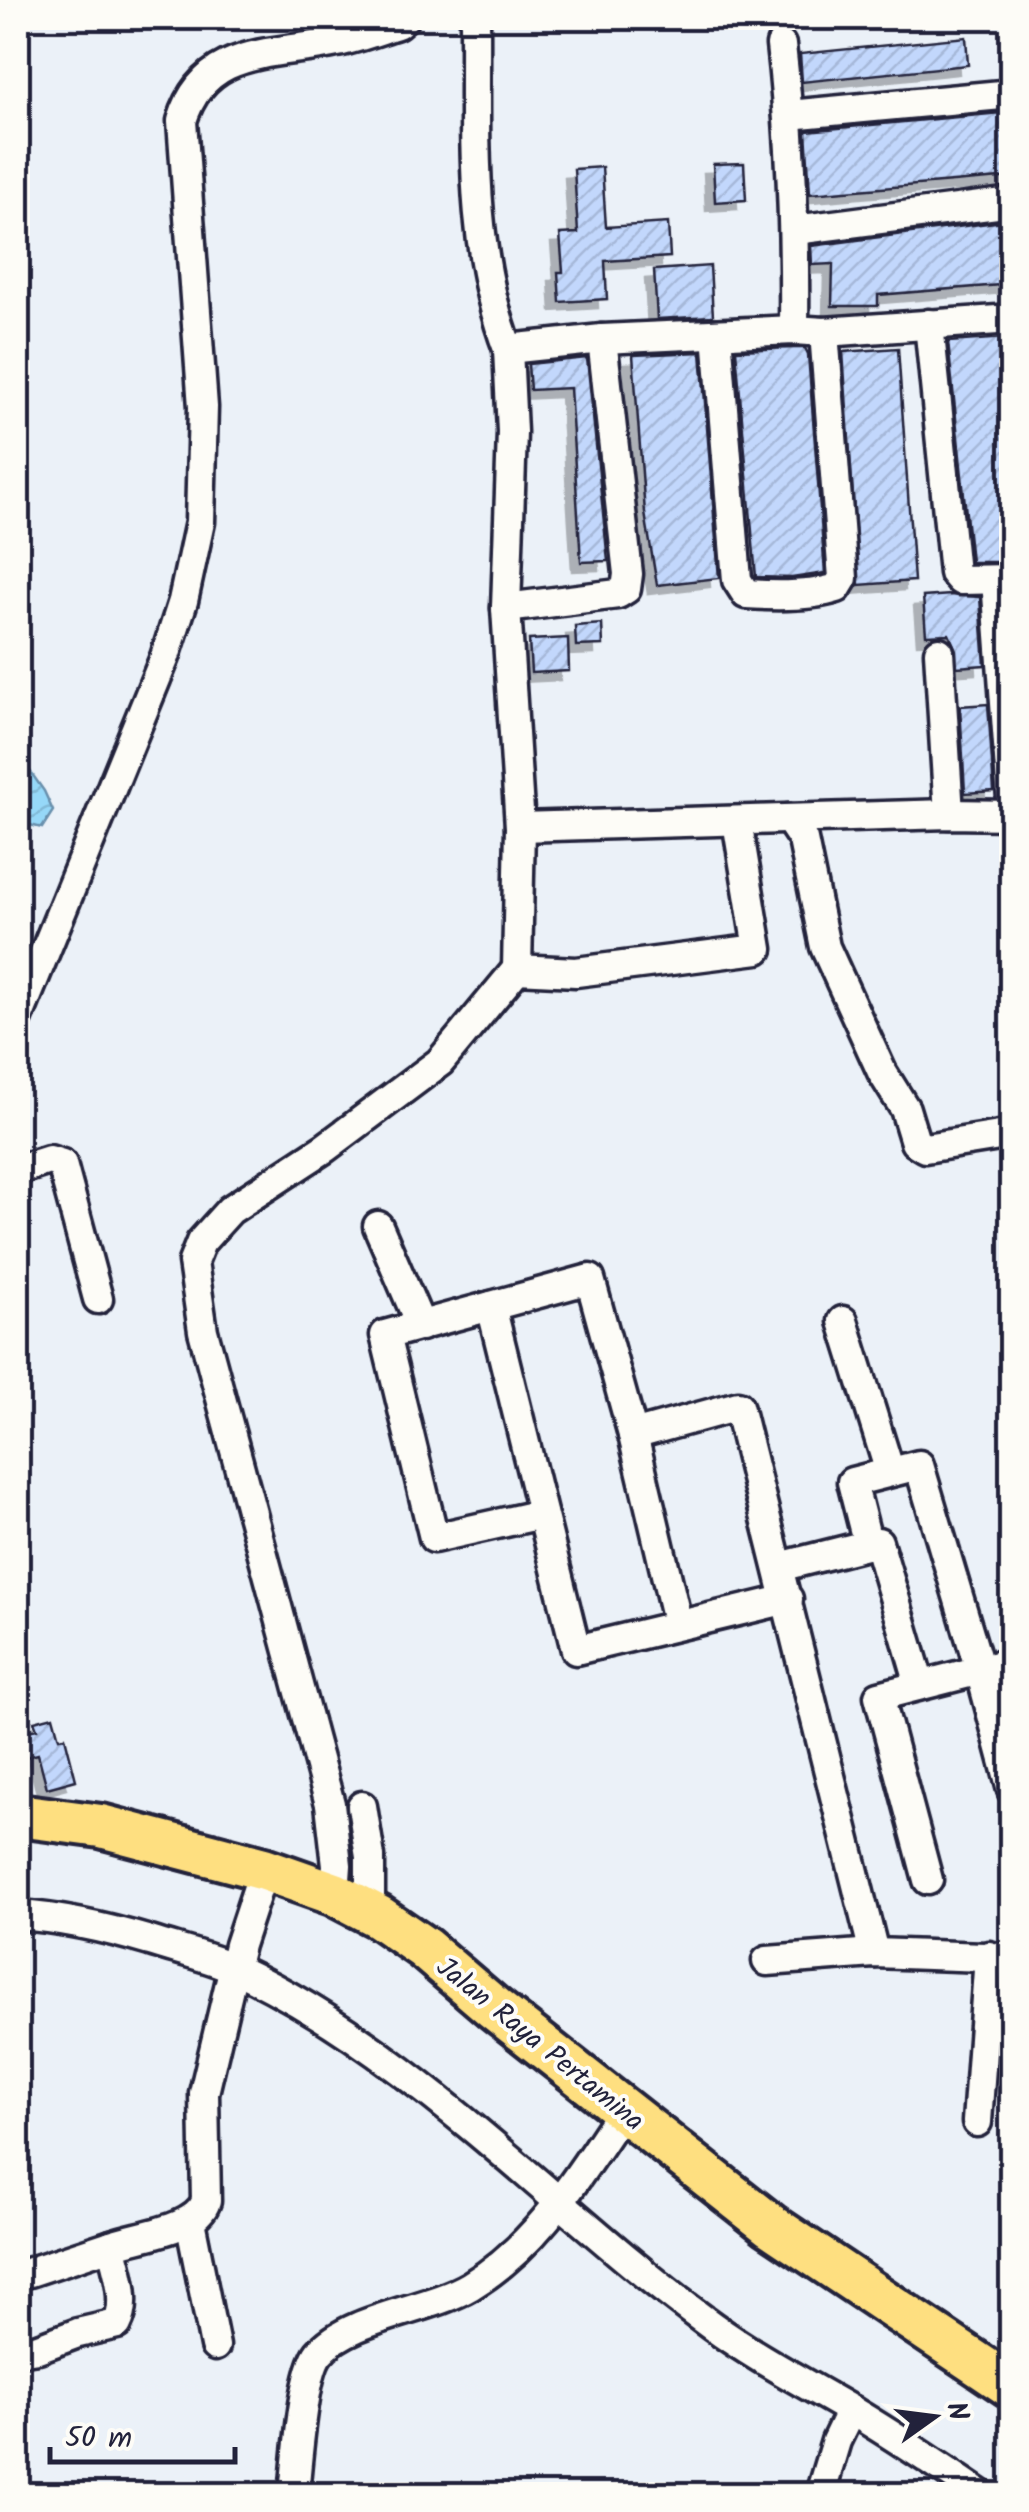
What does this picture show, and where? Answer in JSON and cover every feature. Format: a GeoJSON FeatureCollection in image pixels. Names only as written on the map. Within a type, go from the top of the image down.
{"type":"FeatureCollection","features":[{"type":"Feature","properties":{"kind":"main road","name":"Jalan Raya Pertamina"},"geometry":{"type":"LineString","coordinates":[[18,1815],[101,1826],[259,1883],[352,1903],[424,1948],[494,2008],[770,2225],[1012,2386]]}},
{"type":"Feature","properties":{"kind":"street"},"geometry":{"type":"LineString","coordinates":[[18,1018],[166,656],[200,522],[203,407],[182,120],[187,104],[200,81],[214,71],[281,49],[338,42],[397,24],[404,18]]}},
{"type":"Feature","properties":{"kind":"street"},"geometry":{"type":"LineString","coordinates":[[352,1903],[337,1865],[330,1804],[203,1331],[192,1262],[200,1242],[230,1210],[378,1110],[440,1062],[517,969],[520,827],[506,608],[512,432],[508,349],[494,315],[483,257],[475,128],[475,18]]}},
{"type":"Feature","properties":{"kind":"street"},"geometry":{"type":"LineString","coordinates":[[781,46],[795,230],[794,330]]}},
{"type":"Feature","properties":{"kind":"street"},"geometry":{"type":"LineString","coordinates":[[789,115],[1012,94]]}},
{"type":"Feature","properties":{"kind":"street"},"geometry":{"type":"LineString","coordinates":[[795,230],[1012,202]]}},
{"type":"Feature","properties":{"kind":"street"},"geometry":{"type":"LineString","coordinates":[[508,349],[602,339],[824,332],[1012,319]]}},
{"type":"Feature","properties":{"kind":"street"},"geometry":{"type":"LineString","coordinates":[[930,324],[952,566],[960,580],[1004,580],[1012,799]]}},
{"type":"Feature","properties":{"kind":"street"},"geometry":{"type":"LineString","coordinates":[[717,334],[736,580],[746,594],[763,595],[824,592],[837,588],[843,578],[824,332]]}},
{"type":"Feature","properties":{"kind":"street"},"geometry":{"type":"LineString","coordinates":[[506,608],[618,594],[626,589],[628,574],[602,339]]}},
{"type":"Feature","properties":{"kind":"street"},"geometry":{"type":"LineString","coordinates":[[939,652],[949,814]]}},
{"type":"Feature","properties":{"kind":"street"},"geometry":{"type":"LineString","coordinates":[[520,827],[1012,815]]}},
{"type":"Feature","properties":{"kind":"street"},"geometry":{"type":"LineString","coordinates":[[790,819],[803,840],[825,947],[882,1072],[905,1109],[915,1142],[925,1148],[1012,1134]]}},
{"type":"Feature","properties":{"kind":"street"},"geometry":{"type":"LineString","coordinates":[[517,969],[576,972],[758,949],[737,821]]}},
{"type":"Feature","properties":{"kind":"street"},"geometry":{"type":"LineString","coordinates":[[18,1170],[49,1160],[62,1164],[98,1299]]}},
{"type":"Feature","properties":{"kind":"street"},"geometry":{"type":"LineString","coordinates":[[378,1226],[421,1326]]}},
{"type":"Feature","properties":{"kind":"street"},"geometry":{"type":"LineString","coordinates":[[542,1514],[434,1538],[385,1335],[590,1279],[634,1435],[678,1625]]}},
{"type":"Feature","properties":{"kind":"street"},"geometry":{"type":"LineString","coordinates":[[491,1306],[576,1650],[788,1600]]}},
{"type":"Feature","properties":{"kind":"street"},"geometry":{"type":"LineString","coordinates":[[842,1321],[890,1472]]}},
{"type":"Feature","properties":{"kind":"street"},"geometry":{"type":"LineString","coordinates":[[634,1435],[738,1406],[874,1954]]}},
{"type":"Feature","properties":{"kind":"street"},"geometry":{"type":"LineString","coordinates":[[864,1529],[852,1482],[919,1465],[1012,1790]]}},
{"type":"Feature","properties":{"kind":"street"},"geometry":{"type":"LineString","coordinates":[[779,1567],[878,1542],[920,1686]]}},
{"type":"Feature","properties":{"kind":"street"},"geometry":{"type":"LineString","coordinates":[[928,1880],[879,1696],[1012,1662]]}},
{"type":"Feature","properties":{"kind":"street"},"geometry":{"type":"LineString","coordinates":[[352,1903],[370,1857],[362,1806]]}},
{"type":"Feature","properties":{"kind":"street"},"geometry":{"type":"LineString","coordinates":[[30,2272],[190,2222],[202,2211],[206,2201],[204,2094],[236,1956],[259,1883]]}},
{"type":"Feature","properties":{"kind":"street"},"geometry":{"type":"LineString","coordinates":[[18,1915],[47,1916],[236,1956],[381,2054],[709,2323],[771,2367],[851,2410],[980,2494]]}},
{"type":"Feature","properties":{"kind":"street"},"geometry":{"type":"LineString","coordinates":[[766,1961],[874,1954],[1000,1957],[977,2122]]}},
{"type":"Feature","properties":{"kind":"street"},"geometry":{"type":"LineString","coordinates":[[294,2494],[316,2356],[340,2334],[466,2289],[504,2264],[560,2204],[623,2110]]}},
{"type":"Feature","properties":{"kind":"street"},"geometry":{"type":"LineString","coordinates":[[190,2222],[215,2346]]}},
{"type":"Feature","properties":{"kind":"street"},"geometry":{"type":"LineString","coordinates":[[18,2351],[117,2324],[122,2314],[121,2288],[111,2244]]}},
{"type":"Feature","properties":{"kind":"street"},"geometry":{"type":"LineString","coordinates":[[820,2494],[851,2410]]}},
{"type":"Feature","properties":{"kind":"water"},"geometry":{"type":"Polygon","coordinates":[[[18,754],[53,811],[42,828],[18,822],[18,754]]]}},
{"type":"Feature","properties":{"kind":"building"},"geometry":{"type":"Polygon","coordinates":[[[966,37],[968,65],[802,82],[800,54],[966,37]]]}},
{"type":"Feature","properties":{"kind":"building"},"geometry":{"type":"Polygon","coordinates":[[[1012,112],[1012,177],[810,194],[806,131],[1012,112]]]}},
{"type":"Feature","properties":{"kind":"building"},"geometry":{"type":"Polygon","coordinates":[[[744,163],[746,200],[715,202],[713,164],[744,163]]]}},
{"type":"Feature","properties":{"kind":"building"},"geometry":{"type":"Polygon","coordinates":[[[602,167],[606,227],[668,223],[670,257],[605,261],[607,299],[560,302],[560,234],[578,233],[574,169],[602,167]]]}},
{"type":"Feature","properties":{"kind":"building"},"geometry":{"type":"Polygon","coordinates":[[[1011,220],[1012,284],[878,295],[878,306],[832,306],[833,264],[812,265],[811,246],[1011,220]]]}},
{"type":"Feature","properties":{"kind":"building"},"geometry":{"type":"Polygon","coordinates":[[[710,266],[713,316],[657,319],[654,270],[710,266]]]}},
{"type":"Feature","properties":{"kind":"building"},"geometry":{"type":"Polygon","coordinates":[[[1006,338],[1012,420],[1012,562],[971,562],[948,342],[1006,338]]]}},
{"type":"Feature","properties":{"kind":"building"},"geometry":{"type":"Polygon","coordinates":[[[805,348],[825,573],[792,578],[756,577],[736,350],[805,348]]]}},
{"type":"Feature","properties":{"kind":"building"},"geometry":{"type":"Polygon","coordinates":[[[898,348],[914,581],[859,585],[843,352],[898,348]]]}},
{"type":"Feature","properties":{"kind":"building"},"geometry":{"type":"Polygon","coordinates":[[[701,352],[719,578],[657,585],[645,513],[633,355],[701,352]]]}},
{"type":"Feature","properties":{"kind":"building"},"geometry":{"type":"Polygon","coordinates":[[[587,358],[608,561],[581,562],[570,388],[530,390],[528,364],[587,358]]]}},
{"type":"Feature","properties":{"kind":"building"},"geometry":{"type":"Polygon","coordinates":[[[923,597],[980,597],[985,665],[957,667],[956,650],[949,634],[926,635],[923,597]]]}},
{"type":"Feature","properties":{"kind":"building"},"geometry":{"type":"Polygon","coordinates":[[[602,624],[603,645],[576,646],[575,626],[602,624]]]}},
{"type":"Feature","properties":{"kind":"building"},"geometry":{"type":"Polygon","coordinates":[[[568,638],[569,671],[531,673],[529,640],[568,638]]]}},
{"type":"Feature","properties":{"kind":"building"},"geometry":{"type":"Polygon","coordinates":[[[988,704],[994,791],[965,793],[960,706],[988,704]]]}},
{"type":"Feature","properties":{"kind":"building"},"geometry":{"type":"Polygon","coordinates":[[[53,1716],[59,1738],[65,1737],[76,1780],[47,1788],[38,1754],[18,1759],[18,1733],[37,1729],[34,1721],[53,1716]]]}}]}
